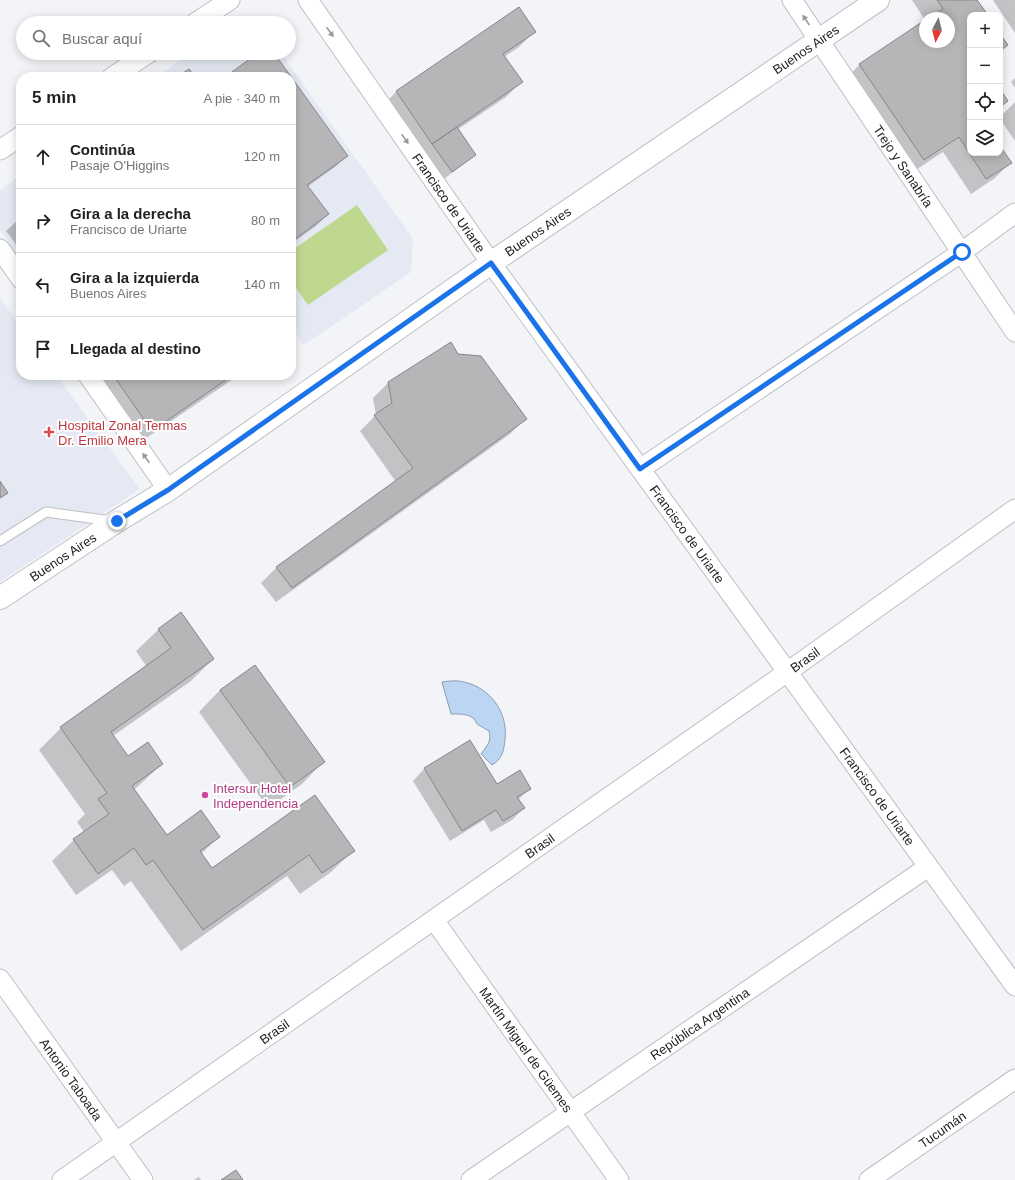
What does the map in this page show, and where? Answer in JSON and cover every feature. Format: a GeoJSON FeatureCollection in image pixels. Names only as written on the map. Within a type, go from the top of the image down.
{"type":"FeatureCollection","features":[{"type":"Feature","properties":{"kind":"main road","name":"Buenos Aires"},"geometry":{"type":"LineString","coordinates":[[0,598],[117,521],[168,490],[491,263],[820,41],[878,0]]}},
{"type":"Feature","properties":{"kind":"street"},"geometry":{"type":"LineString","coordinates":[[206,16],[230,0]]}},
{"type":"Feature","properties":{"kind":"street","name":"Francisco de Uriarte"},"geometry":{"type":"LineString","coordinates":[[308,0],[491,263],[786,673],[1015,986]]}},
{"type":"Feature","properties":{"kind":"street","name":"Trejo y Sanabría"},"geometry":{"type":"LineString","coordinates":[[792,0],[1015,332]]}},
{"type":"Feature","properties":{"kind":"street"},"geometry":{"type":"LineString","coordinates":[[120,72],[138,60]]}},
{"type":"Feature","properties":{"kind":"street"},"geometry":{"type":"LineString","coordinates":[[0,150],[16,139]]}},
{"type":"Feature","properties":{"kind":"street"},"geometry":{"type":"LineString","coordinates":[[640,469],[962,252],[1015,213]]}},
{"type":"Feature","properties":{"kind":"street"},"geometry":{"type":"LineString","coordinates":[[0,249],[16,272]]}},
{"type":"Feature","properties":{"kind":"street"},"geometry":{"type":"LineString","coordinates":[[91,380],[168,490]]}},
{"type":"Feature","properties":{"kind":"street","name":"Brasil"},"geometry":{"type":"LineString","coordinates":[[62,1180],[786,673],[1015,509]]}},
{"type":"Feature","properties":{"kind":"street","name":"República Argentina"},"geometry":{"type":"LineString","coordinates":[[470,1180],[928,867]]}},
{"type":"Feature","properties":{"kind":"street","name":"Martín Miguel de Güemes"},"geometry":{"type":"LineString","coordinates":[[434,920],[619,1180]]}},
{"type":"Feature","properties":{"kind":"street","name":"Antonio Taboada"},"geometry":{"type":"LineString","coordinates":[[0,980],[142,1180]]}},
{"type":"Feature","properties":{"kind":"street","name":"Tucumán"},"geometry":{"type":"LineString","coordinates":[[869,1180],[1015,1079]]}},
{"type":"Feature","properties":{"kind":"lane"},"geometry":{"type":"LineString","coordinates":[[0,541],[46,512],[117,521]]}},
{"type":"Feature","properties":{"kind":"shaded area"},"geometry":{"type":"Polygon","coordinates":[[[180,60],[286,60],[294,72],[164,72],[180,60]]]}},
{"type":"Feature","properties":{"kind":"shaded area"},"geometry":{"type":"Polygon","coordinates":[[[296,74],[413,239],[411,272],[304,345],[296,333],[296,74]]]}},
{"type":"Feature","properties":{"kind":"shaded area"},"geometry":{"type":"Polygon","coordinates":[[[16,179],[16,253],[0,230],[0,190],[16,179]]]}},
{"type":"Feature","properties":{"kind":"shaded area","name":"Hospital Zonal Termas Dr. Emilio Mera"},"geometry":{"type":"Polygon","coordinates":[[[0,298],[16,320],[16,380],[60,380],[140,489],[0,582],[0,298]]]}},
{"type":"Feature","properties":{"kind":"green space"},"geometry":{"type":"Polygon","coordinates":[[[357,205],[388,250],[308,305],[296,288],[296,248],[357,205]]]}},
{"type":"Feature","properties":{"kind":"water"},"geometry":{"type":"Polygon","coordinates":[[[459,681],[474,685],[490,696],[496,703],[504,720],[505,739],[502,754],[492,765],[481,754],[489,741],[489,731],[477,724],[470,716],[463,714],[451,714],[442,682],[459,681]]]}},
{"type":"Feature","properties":{"kind":"building"},"geometry":{"type":"Polygon","coordinates":[[[937,0],[977,0],[986,12],[967,12],[967,149],[959,137],[924,160],[859,64],[919,24],[919,48],[955,48],[955,12],[938,12],[943,9],[937,0]]]}},
{"type":"Feature","properties":{"kind":"building"},"geometry":{"type":"Polygon","coordinates":[[[519,7],[536,32],[503,54],[523,82],[432,144],[396,91],[519,7]]]}},
{"type":"Feature","properties":{"kind":"building"},"geometry":{"type":"Polygon","coordinates":[[[1003,38],[1008,45],[1003,49],[1003,38]]]}},
{"type":"Feature","properties":{"kind":"building"},"geometry":{"type":"Polygon","coordinates":[[[248,60],[279,60],[288,72],[232,72],[248,60]]]}},
{"type":"Feature","properties":{"kind":"building"},"geometry":{"type":"Polygon","coordinates":[[[189,69],[191,72],[184,72],[189,69]]]}},
{"type":"Feature","properties":{"kind":"building"},"geometry":{"type":"Polygon","coordinates":[[[296,84],[348,156],[307,185],[329,214],[296,238],[296,84]]]}},
{"type":"Feature","properties":{"kind":"building"},"geometry":{"type":"Polygon","coordinates":[[[1003,94],[1008,101],[1003,105],[1003,94]]]}},
{"type":"Feature","properties":{"kind":"building"},"geometry":{"type":"Polygon","coordinates":[[[457,127],[476,155],[452,172],[432,144],[457,127]]]}},
{"type":"Feature","properties":{"kind":"building"},"geometry":{"type":"Polygon","coordinates":[[[1003,150],[1012,163],[986,179],[971,156],[1003,156],[1003,150]]]}},
{"type":"Feature","properties":{"kind":"building"},"geometry":{"type":"Polygon","coordinates":[[[451,342],[458,354],[481,356],[527,419],[292,588],[276,567],[413,468],[374,415],[392,403],[388,382],[451,342]]]}},
{"type":"Feature","properties":{"kind":"building"},"geometry":{"type":"Polygon","coordinates":[[[116,380],[226,380],[152,431],[116,380]]]}},
{"type":"Feature","properties":{"kind":"building"},"geometry":{"type":"Polygon","coordinates":[[[0,481],[8,493],[0,498],[0,481]]]}},
{"type":"Feature","properties":{"kind":"building"},"geometry":{"type":"Polygon","coordinates":[[[181,612],[214,659],[111,732],[128,756],[148,742],[163,764],[132,786],[167,835],[201,810],[220,837],[200,851],[212,868],[315,795],[355,851],[322,873],[309,855],[203,930],[153,860],[146,865],[134,848],[98,874],[73,839],[109,814],[98,799],[107,793],[60,727],[171,648],[158,629],[181,612]]]}},
{"type":"Feature","properties":{"kind":"building"},"geometry":{"type":"Polygon","coordinates":[[[255,665],[325,762],[290,787],[220,690],[255,665]]]}},
{"type":"Feature","properties":{"kind":"building"},"geometry":{"type":"Polygon","coordinates":[[[470,740],[497,784],[520,770],[531,789],[517,797],[525,808],[503,821],[496,810],[462,831],[424,768],[470,740]]]}},
{"type":"Feature","properties":{"kind":"building"},"geometry":{"type":"Polygon","coordinates":[[[236,1170],[243,1180],[221,1180],[236,1170]]]}},
{"type":"Feature","properties":{"kind":"place","name":"Hospital Zonal Termas Dr. Emilio Mera"},"geometry":{"type":"Point","coordinates":[49,432]}},
{"type":"Feature","properties":{"kind":"place","name":"Intersur Hotel Independencia"},"geometry":{"type":"Point","coordinates":[205,795]}},
{"type":"Feature","properties":{"kind":"route"},"geometry":{"type":"LineString","coordinates":[[117,521],[168,490],[491,263],[640,469],[962,252]]}}]}
